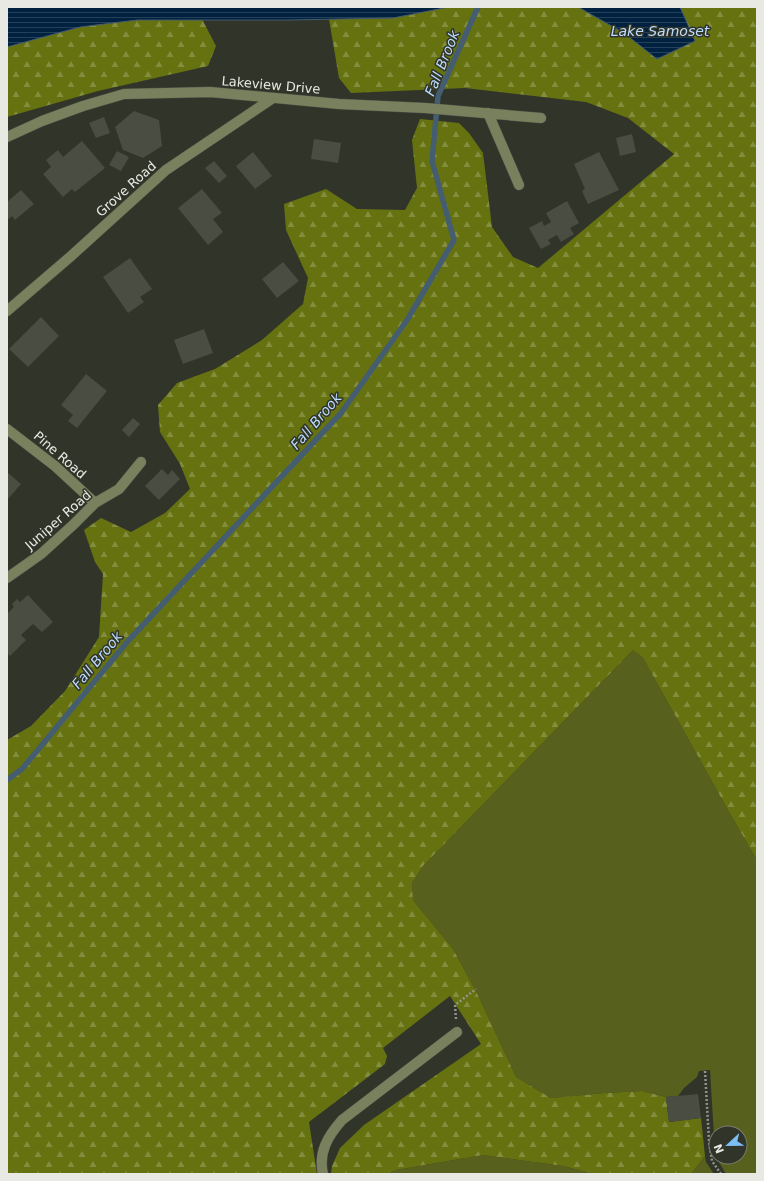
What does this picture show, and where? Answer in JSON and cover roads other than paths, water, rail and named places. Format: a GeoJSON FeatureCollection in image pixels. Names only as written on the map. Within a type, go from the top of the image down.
{"type":"FeatureCollection","features":[{"type":"Feature","properties":{"kind":"street","name":"Lakeview Drive"},"geometry":{"type":"LineString","coordinates":[[7,137],[42,121],[83,106],[124,94],[210,92],[339,104],[425,108],[541,118]]}},
{"type":"Feature","properties":{"kind":"street","name":"Grove Road"},"geometry":{"type":"LineString","coordinates":[[7,312],[166,170],[272,98]]}},
{"type":"Feature","properties":{"kind":"street"},"geometry":{"type":"LineString","coordinates":[[488,113],[519,185]]}},
{"type":"Feature","properties":{"kind":"street","name":"Pine Road"},"geometry":{"type":"LineString","coordinates":[[7,429],[55,466],[95,503]]}},
{"type":"Feature","properties":{"kind":"street","name":"Juniper Road"},"geometry":{"type":"LineString","coordinates":[[7,578],[42,554],[73,526],[95,503],[119,489],[141,462]]}},
{"type":"Feature","properties":{"kind":"street"},"geometry":{"type":"LineString","coordinates":[[323,1174],[322,1160],[326,1142],[333,1130],[342,1120],[457,1032]]}},
{"type":"Feature","properties":{"kind":"water"},"geometry":{"type":"Polygon","coordinates":[[[7,7],[449,7],[393,18],[137,20],[80,27],[7,47],[7,7]]]}},
{"type":"Feature","properties":{"kind":"water","name":"Lake Samoset"},"geometry":{"type":"Polygon","coordinates":[[[578,7],[680,7],[695,41],[657,59],[624,33],[578,7]]]}},
{"type":"Feature","properties":{"kind":"waterway","name":"Fall Brook"},"geometry":{"type":"LineString","coordinates":[[7,780],[22,769],[128,641],[341,413],[407,320],[454,240],[432,161],[438,96],[478,7]]}}]}
